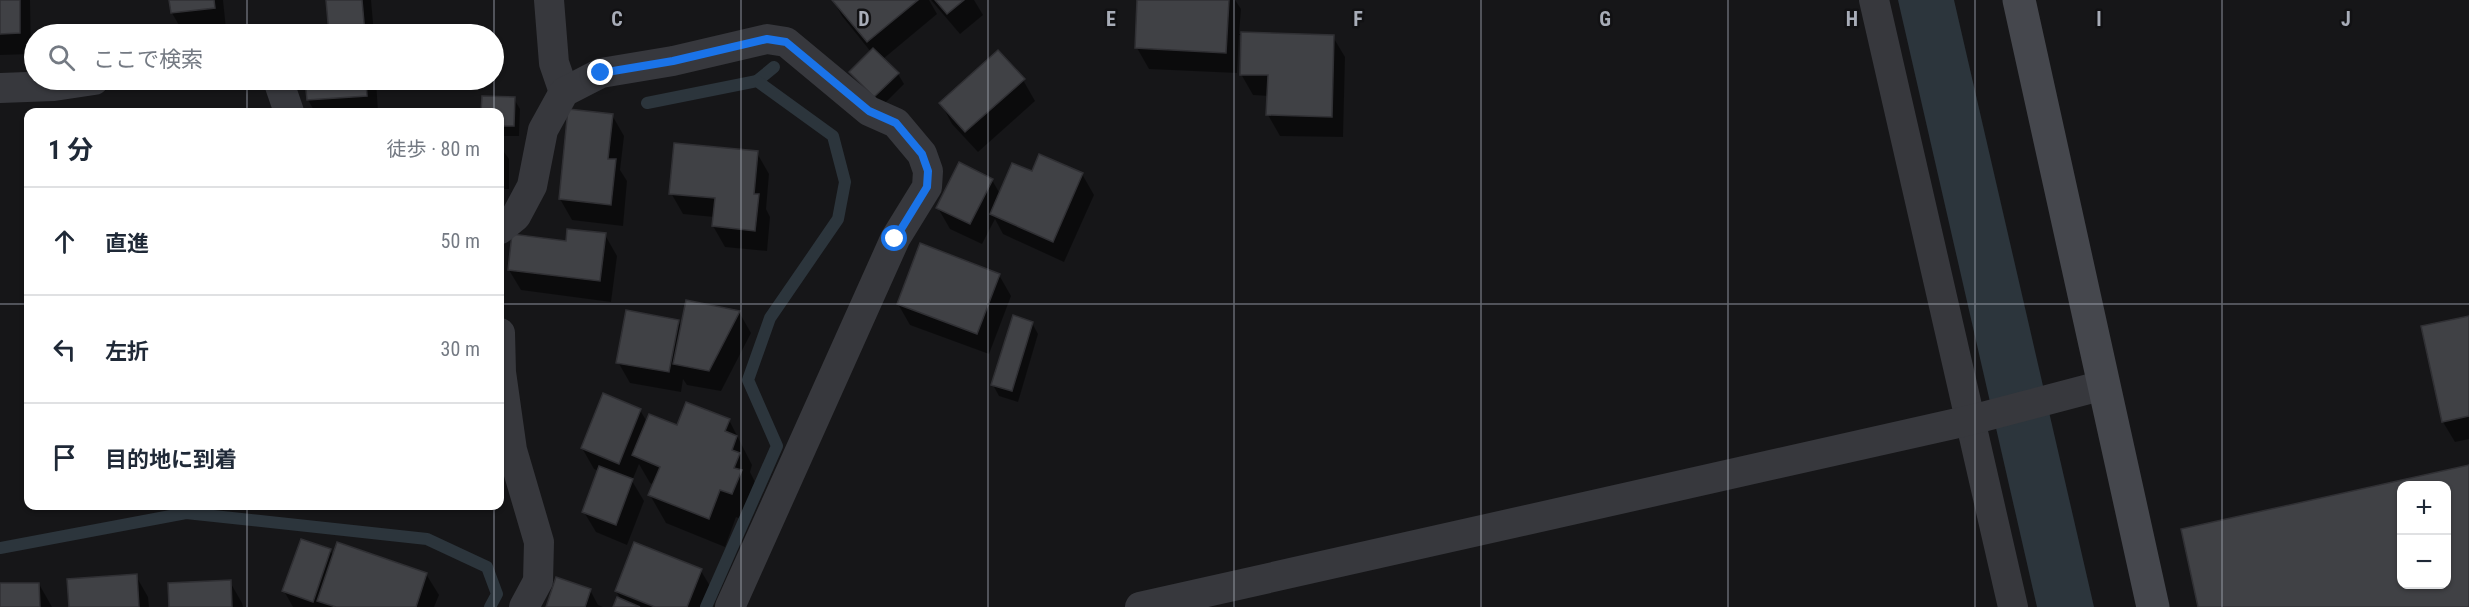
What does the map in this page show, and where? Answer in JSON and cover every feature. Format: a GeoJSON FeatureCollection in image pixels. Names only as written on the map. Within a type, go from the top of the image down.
{"type":"FeatureCollection","features":[{"type":"Feature","properties":{"kind":"street"},"geometry":{"type":"LineString","coordinates":[[549,0],[554,63],[564,92]]}},
{"type":"Feature","properties":{"kind":"street"},"geometry":{"type":"LineString","coordinates":[[1874,0],[1978,418],[2013,607]]}},
{"type":"Feature","properties":{"kind":"street"},"geometry":{"type":"LineString","coordinates":[[2019,0],[2153,607]]}},
{"type":"Feature","properties":{"kind":"street"},"geometry":{"type":"LineString","coordinates":[[504,226],[516,216],[532,186],[543,130],[564,92],[601,73],[673,61],[767,39],[786,42],[869,111],[896,123],[922,154],[928,171],[927,187],[895,239],[730,607]]}},
{"type":"Feature","properties":{"kind":"street"},"geometry":{"type":"LineString","coordinates":[[0,88],[24,87]]}},
{"type":"Feature","properties":{"kind":"street"},"geometry":{"type":"LineString","coordinates":[[281,90],[288,108]]}},
{"type":"Feature","properties":{"kind":"street"},"geometry":{"type":"LineString","coordinates":[[1140,607],[1978,418],[2104,385]]}},
{"type":"Feature","properties":{"kind":"street"},"geometry":{"type":"LineString","coordinates":[[504,393],[512,450],[539,542],[538,581],[524,607]]}},
{"type":"Feature","properties":{"kind":"shaded area"},"geometry":{"type":"Polygon","coordinates":[[[1898,0],[1954,0],[2094,607],[2037,607],[1898,0]]]}},
{"type":"Feature","properties":{"kind":"building"},"geometry":{"type":"Polygon","coordinates":[[[0,0],[20,0],[20,33],[0,34],[0,0]]]}},
{"type":"Feature","properties":{"kind":"building"},"geometry":{"type":"Polygon","coordinates":[[[169,0],[214,0],[215,8],[171,13],[169,0]]]}},
{"type":"Feature","properties":{"kind":"building"},"geometry":{"type":"Polygon","coordinates":[[[326,0],[362,0],[364,24],[328,24],[326,0]]]}},
{"type":"Feature","properties":{"kind":"building"},"geometry":{"type":"Polygon","coordinates":[[[832,0],[918,0],[867,42],[832,0]]]}},
{"type":"Feature","properties":{"kind":"building"},"geometry":{"type":"Polygon","coordinates":[[[935,0],[964,0],[947,14],[935,0]]]}},
{"type":"Feature","properties":{"kind":"building"},"geometry":{"type":"Polygon","coordinates":[[[1137,0],[1229,0],[1226,53],[1135,48],[1137,0]]]}},
{"type":"Feature","properties":{"kind":"building"},"geometry":{"type":"Polygon","coordinates":[[[1241,32],[1334,35],[1332,117],[1266,115],[1268,75],[1240,75],[1241,32]]]}},
{"type":"Feature","properties":{"kind":"building"},"geometry":{"type":"Polygon","coordinates":[[[873,48],[899,73],[874,97],[849,72],[873,48]]]}},
{"type":"Feature","properties":{"kind":"building"},"geometry":{"type":"Polygon","coordinates":[[[998,50],[1025,79],[965,132],[939,103],[998,50]]]}},
{"type":"Feature","properties":{"kind":"building"},"geometry":{"type":"Polygon","coordinates":[[[306,90],[367,90],[367,96],[307,100],[306,90]]]}},
{"type":"Feature","properties":{"kind":"building"},"geometry":{"type":"Polygon","coordinates":[[[482,96],[515,97],[514,126],[504,126],[504,108],[481,108],[482,96]]]}},
{"type":"Feature","properties":{"kind":"building"},"geometry":{"type":"Polygon","coordinates":[[[568,109],[613,114],[608,159],[616,159],[611,205],[559,199],[568,109]]]}},
{"type":"Feature","properties":{"kind":"building"},"geometry":{"type":"Polygon","coordinates":[[[674,143],[758,151],[754,194],[759,194],[755,231],[712,226],[715,198],[669,194],[674,143]]]}},
{"type":"Feature","properties":{"kind":"building"},"geometry":{"type":"Polygon","coordinates":[[[1039,154],[1083,173],[1053,242],[990,214],[1012,163],[1032,171],[1039,154]]]}},
{"type":"Feature","properties":{"kind":"building"},"geometry":{"type":"Polygon","coordinates":[[[959,162],[993,179],[970,224],[936,208],[959,162]]]}},
{"type":"Feature","properties":{"kind":"building"},"geometry":{"type":"Polygon","coordinates":[[[567,229],[606,233],[600,281],[508,270],[512,234],[566,241],[567,229]]]}},
{"type":"Feature","properties":{"kind":"building"},"geometry":{"type":"Polygon","coordinates":[[[920,243],[1000,274],[977,334],[897,304],[920,243]]]}},
{"type":"Feature","properties":{"kind":"building"},"geometry":{"type":"Polygon","coordinates":[[[686,300],[740,311],[709,371],[673,364],[686,300]]]}},
{"type":"Feature","properties":{"kind":"building"},"geometry":{"type":"Polygon","coordinates":[[[626,310],[679,320],[669,372],[616,363],[626,310]]]}},
{"type":"Feature","properties":{"kind":"building"},"geometry":{"type":"Polygon","coordinates":[[[1013,315],[1033,322],[1012,391],[991,385],[1013,315]]]}},
{"type":"Feature","properties":{"kind":"building"},"geometry":{"type":"Polygon","coordinates":[[[2469,316],[2469,416],[2442,422],[2421,326],[2469,316]]]}},
{"type":"Feature","properties":{"kind":"building"},"geometry":{"type":"Polygon","coordinates":[[[603,393],[641,409],[619,464],[581,448],[603,393]]]}},
{"type":"Feature","properties":{"kind":"building"},"geometry":{"type":"Polygon","coordinates":[[[686,402],[730,419],[725,431],[737,436],[732,450],[740,453],[734,468],[742,470],[732,494],[720,490],[709,519],[648,495],[660,467],[632,455],[649,414],[677,425],[686,402]]]}},
{"type":"Feature","properties":{"kind":"building"},"geometry":{"type":"Polygon","coordinates":[[[2469,465],[2469,607],[2198,607],[2181,529],[2397,481],[2469,465]]]}},
{"type":"Feature","properties":{"kind":"building"},"geometry":{"type":"Polygon","coordinates":[[[599,466],[633,479],[616,525],[582,512],[599,466]]]}},
{"type":"Feature","properties":{"kind":"building"},"geometry":{"type":"Polygon","coordinates":[[[301,539],[331,549],[313,602],[282,591],[301,539]]]}},
{"type":"Feature","properties":{"kind":"building"},"geometry":{"type":"Polygon","coordinates":[[[337,542],[427,573],[416,607],[336,607],[317,601],[337,542]]]}},
{"type":"Feature","properties":{"kind":"building"},"geometry":{"type":"Polygon","coordinates":[[[634,542],[702,569],[687,607],[655,607],[615,591],[634,542]]]}},
{"type":"Feature","properties":{"kind":"building"},"geometry":{"type":"Polygon","coordinates":[[[137,574],[139,607],[69,607],[67,579],[137,574]]]}},
{"type":"Feature","properties":{"kind":"building"},"geometry":{"type":"Polygon","coordinates":[[[556,577],[591,589],[585,607],[546,607],[556,577]]]}},
{"type":"Feature","properties":{"kind":"building"},"geometry":{"type":"Polygon","coordinates":[[[231,580],[232,607],[169,607],[168,583],[231,580]]]}},
{"type":"Feature","properties":{"kind":"building"},"geometry":{"type":"Polygon","coordinates":[[[0,583],[39,583],[40,607],[0,607],[0,583]]]}},
{"type":"Feature","properties":{"kind":"building"},"geometry":{"type":"Polygon","coordinates":[[[617,597],[640,607],[613,607],[617,597]]]}},
{"type":"Feature","properties":{"kind":"waterway"},"geometry":{"type":"LineString","coordinates":[[757,81],[774,67]]}},
{"type":"Feature","properties":{"kind":"waterway"},"geometry":{"type":"LineString","coordinates":[[647,103],[757,81],[833,136],[845,182],[838,219],[770,318],[748,380],[777,446],[706,607]]}},
{"type":"Feature","properties":{"kind":"waterway"},"geometry":{"type":"LineString","coordinates":[[0,548],[186,513],[427,539],[487,567],[497,594],[490,607]]}},
{"type":"Feature","properties":{"kind":"route"},"geometry":{"type":"LineString","coordinates":[[601,73],[673,61],[767,39],[786,42],[869,111],[896,123],[922,154],[928,171],[927,187],[895,239]]}}]}
